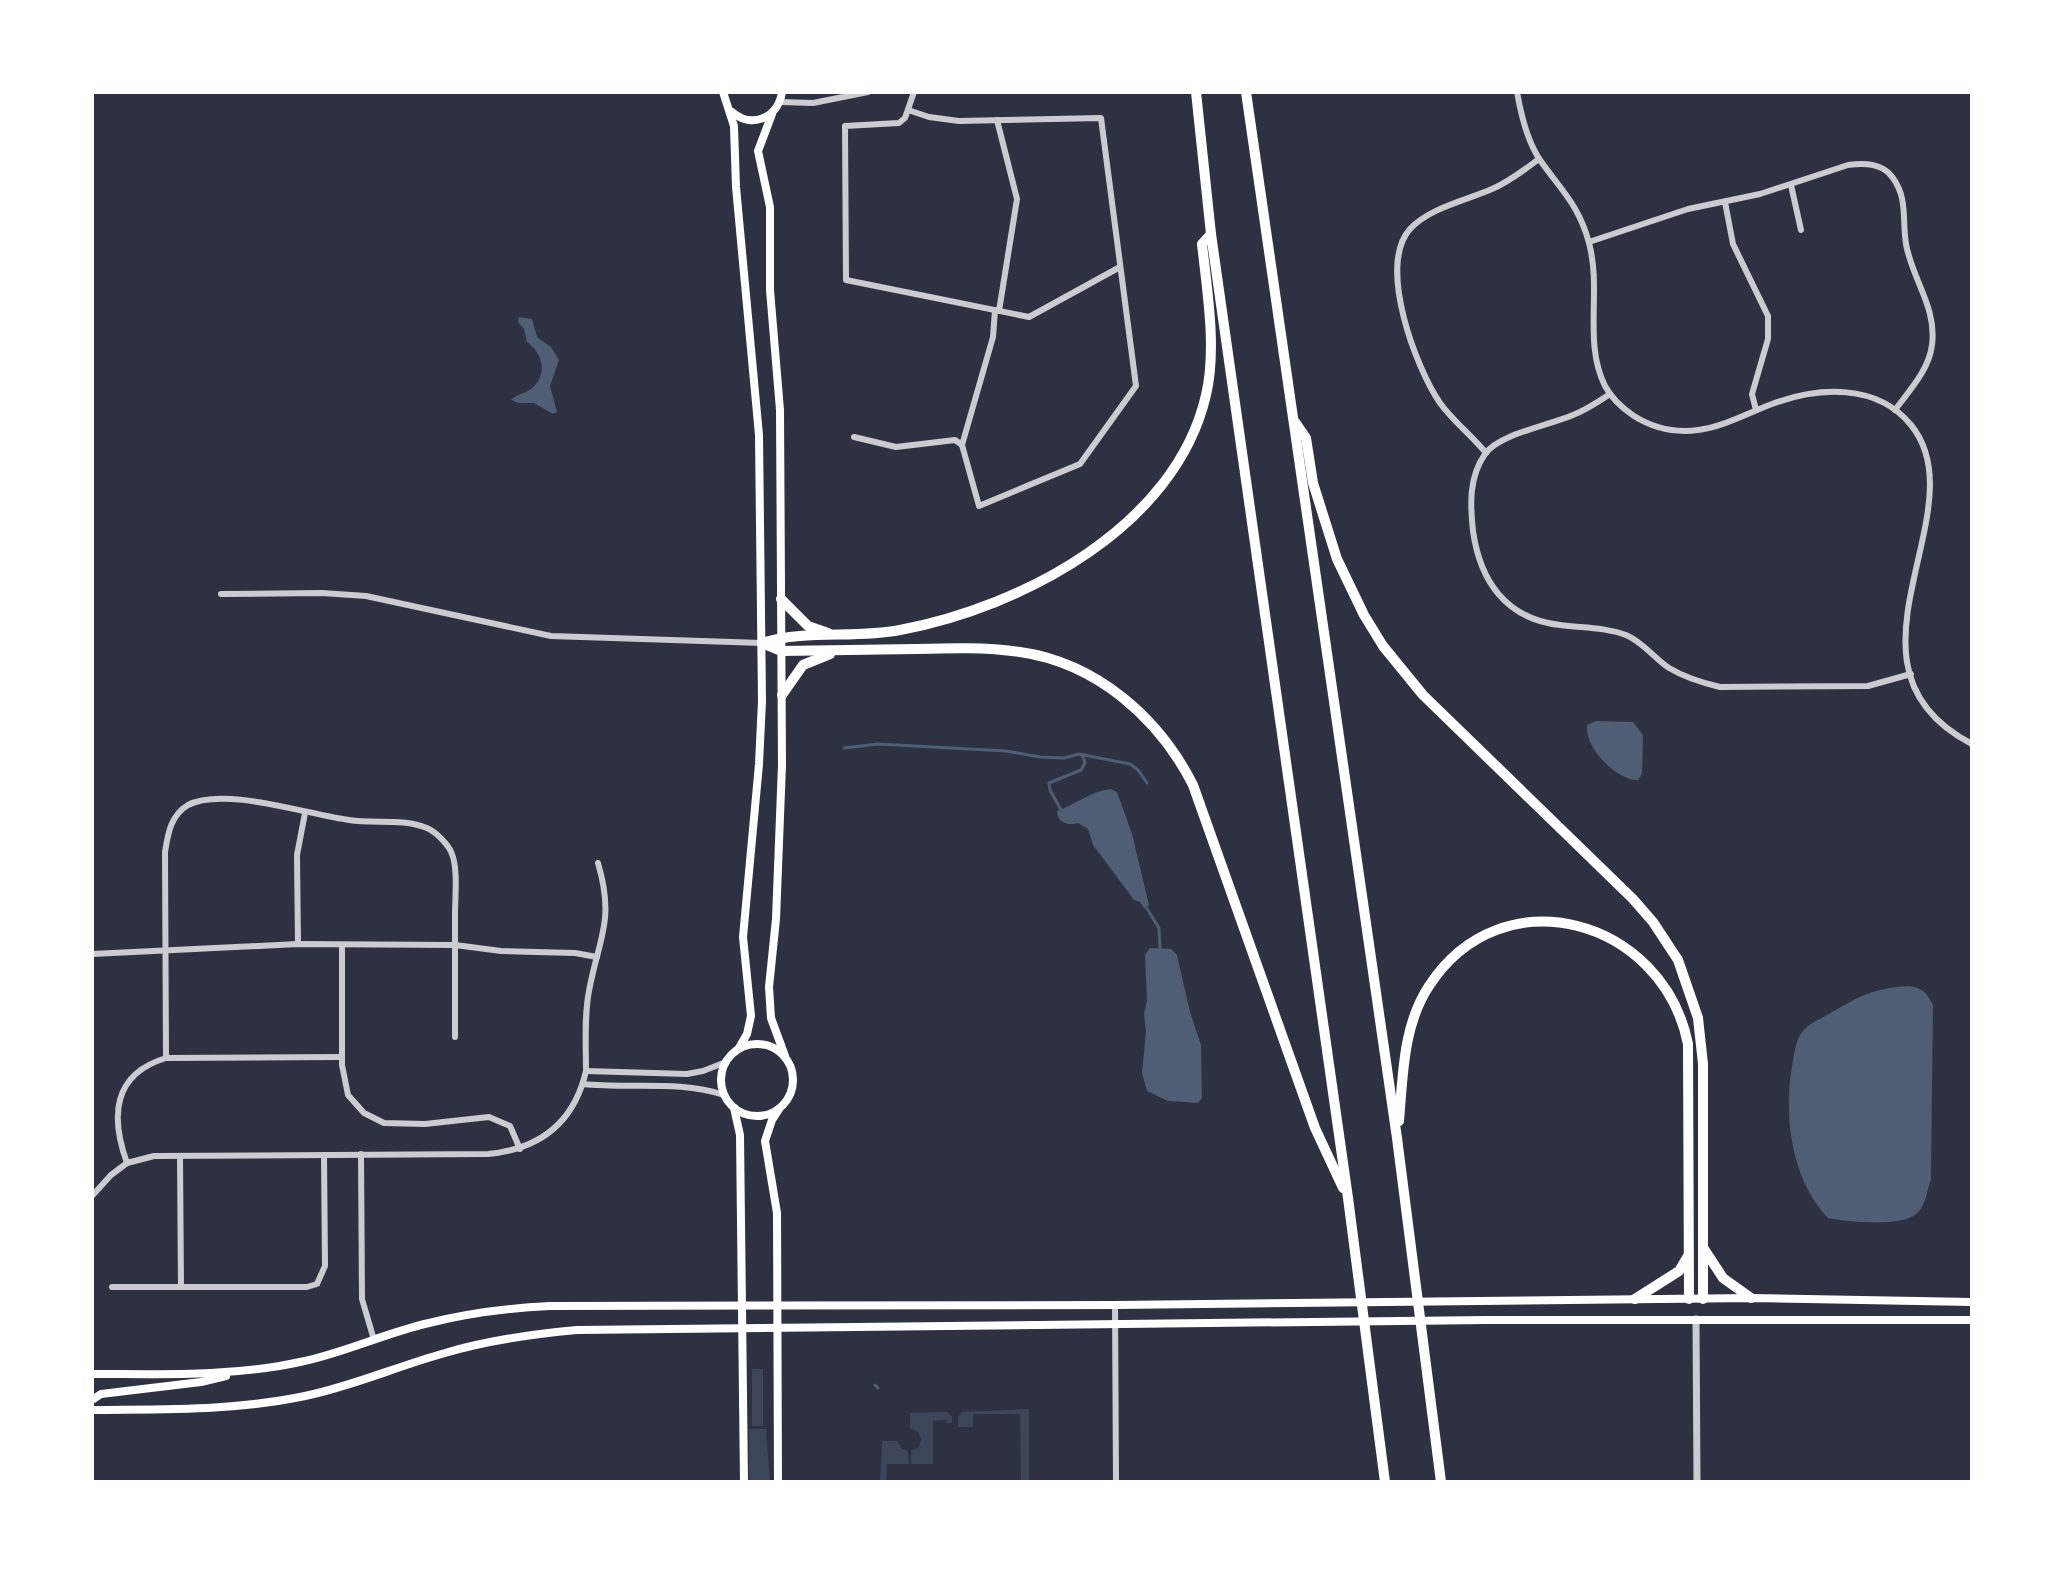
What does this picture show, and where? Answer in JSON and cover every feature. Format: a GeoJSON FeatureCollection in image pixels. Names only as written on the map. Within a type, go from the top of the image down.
{"type":"FeatureCollection","features":[{"type":"Feature","properties":{"kind":"highway"},"geometry":{"type":"LineString","coordinates":[[1196,92],[1211,234],[1348,1198],[1385,1482]]}},
{"type":"Feature","properties":{"kind":"highway"},"geometry":{"type":"LineString","coordinates":[[1246,92],[1397,1138],[1441,1482]]}},
{"type":"Feature","properties":{"kind":"highway"},"geometry":{"type":"LineString","coordinates":[[762,643],[781,637],[897,631],[947,619],[1005,599],[1070,565],[1142,506],[1176,466],[1201,416],[1207,390],[1211,320],[1202,244],[1211,234]]}},
{"type":"Feature","properties":{"kind":"highway"},"geometry":{"type":"LineString","coordinates":[[1294,420],[1306,438],[1313,483],[1337,559],[1383,646],[1423,695],[1633,899],[1653,922],[1678,960],[1692,996],[1701,1039],[1703,1299]]}},
{"type":"Feature","properties":{"kind":"highway"},"geometry":{"type":"LineString","coordinates":[[781,599],[808,626],[833,635]]}},
{"type":"Feature","properties":{"kind":"highway"},"geometry":{"type":"LineString","coordinates":[[762,643],[781,651],[966,648],[1023,652],[1090,676],[1146,717],[1182,762],[1193,785],[1315,1128],[1348,1198]]}},
{"type":"Feature","properties":{"kind":"highway"},"geometry":{"type":"LineString","coordinates":[[782,695],[803,665],[842,650]]}},
{"type":"Feature","properties":{"kind":"highway"},"geometry":{"type":"LineString","coordinates":[[1397,1138],[1409,1034],[1428,988],[1461,951],[1490,933],[1519,925],[1559,922],[1597,931],[1627,947],[1654,972],[1676,1005],[1684,1024],[1690,1069],[1689,1299]]}},
{"type":"Feature","properties":{"kind":"highway"},"geometry":{"type":"LineString","coordinates":[[1703,1247],[1723,1278],[1751,1298]]}},
{"type":"Feature","properties":{"kind":"highway"},"geometry":{"type":"LineString","coordinates":[[1635,1299],[1679,1271],[1689,1255]]}},
{"type":"Feature","properties":{"kind":"main road"},"geometry":{"type":"LineString","coordinates":[[723,92],[734,126],[736,187],[759,435],[762,643],[759,764],[743,937],[751,1016],[747,1034],[726,1062],[721,1080],[724,1095],[734,1108],[740,1135],[744,1482]]}},
{"type":"Feature","properties":{"kind":"main road"},"geometry":{"type":"LineString","coordinates":[[778,1482],[776,1202],[765,1141],[772,1120],[793,1088],[793,1071],[771,1018],[769,987],[776,919],[782,765],[780,410],[770,290],[772,228],[758,151],[781,97]]}},
{"type":"Feature","properties":{"kind":"main road"},"geometry":{"type":"LineString","coordinates":[[728,108],[735,115],[750,121],[772,114]]}},
{"type":"Feature","properties":{"kind":"main road"},"geometry":{"type":"LineString","coordinates":[[739,1048],[763,1044],[785,1056]]}},
{"type":"Feature","properties":{"kind":"main road"},"geometry":{"type":"LineString","coordinates":[[734,1108],[755,1116],[779,1109]]}},
{"type":"Feature","properties":{"kind":"main road"},"geometry":{"type":"LineString","coordinates":[[92,1400],[101,1394],[201,1382],[311,1359],[430,1322],[528,1307],[1751,1298],[1972,1302]]}},
{"type":"Feature","properties":{"kind":"main road"},"geometry":{"type":"LineString","coordinates":[[1689,1299],[1696,1319]]}},
{"type":"Feature","properties":{"kind":"main road"},"geometry":{"type":"LineString","coordinates":[[1696,1319],[1703,1299]]}},
{"type":"Feature","properties":{"kind":"main road"},"geometry":{"type":"LineString","coordinates":[[92,1410],[205,1409],[273,1402],[331,1390],[446,1352],[496,1341],[553,1332],[607,1329],[1487,1320],[1972,1320]]}},
{"type":"Feature","properties":{"kind":"main road"},"geometry":{"type":"LineString","coordinates":[[92,1374],[204,1374],[262,1368]]}},
{"type":"Feature","properties":{"kind":"street"},"geometry":{"type":"LineString","coordinates":[[781,97],[813,103],[868,92]]}},
{"type":"Feature","properties":{"kind":"street"},"geometry":{"type":"LineString","coordinates":[[914,92],[908,110],[899,123],[845,126],[846,280],[1029,317],[1120,267]]}},
{"type":"Feature","properties":{"kind":"street"},"geometry":{"type":"LineString","coordinates":[[1517,92],[1527,134],[1539,159],[1566,191],[1578,211],[1589,242],[1596,282],[1594,348],[1600,375],[1620,406],[1656,427],[1704,429],[1791,398],[1834,392],[1873,397],[1895,410],[1911,425],[1925,450],[1930,487],[1905,629],[1911,674],[1928,709],[1944,726],[1972,744]]}},
{"type":"Feature","properties":{"kind":"street"},"geometry":{"type":"LineString","coordinates":[[908,110],[929,117],[959,121],[997,120],[1101,118],[1136,386],[1080,464],[979,506],[962,445],[993,337],[1017,199],[997,120]]}},
{"type":"Feature","properties":{"kind":"street"},"geometry":{"type":"LineString","coordinates":[[1486,453],[1446,411],[1417,362],[1403,317],[1398,255],[1403,240],[1419,222],[1497,187],[1539,159]]}},
{"type":"Feature","properties":{"kind":"street"},"geometry":{"type":"LineString","coordinates":[[1589,242],[1688,209],[1791,185],[1862,163],[1872,164],[1887,172],[1901,191],[1904,201],[1907,248],[1926,295],[1933,334],[1930,356],[1895,410]]}},
{"type":"Feature","properties":{"kind":"street"},"geometry":{"type":"LineString","coordinates":[[1791,185],[1801,230]]}},
{"type":"Feature","properties":{"kind":"street"},"geometry":{"type":"LineString","coordinates":[[1725,202],[1733,244],[1768,316],[1768,339],[1752,394],[1756,410]]}},
{"type":"Feature","properties":{"kind":"street"},"geometry":{"type":"LineString","coordinates":[[1610,394],[1574,415],[1511,437],[1486,453],[1471,484],[1473,527],[1480,565],[1487,580],[1508,605],[1528,616],[1557,625],[1605,629],[1627,636],[1671,669],[1720,687],[1868,686],[1911,674]]}},
{"type":"Feature","properties":{"kind":"street"},"geometry":{"type":"LineString","coordinates":[[854,437],[896,447],[955,440],[962,445]]}},
{"type":"Feature","properties":{"kind":"street"},"geometry":{"type":"LineString","coordinates":[[221,594],[366,596],[551,636],[762,643]]}},
{"type":"Feature","properties":{"kind":"street"},"geometry":{"type":"LineString","coordinates":[[166,1058],[165,852],[169,826],[176,815],[195,802],[221,799],[270,803],[305,813],[354,821],[404,821],[431,830],[439,837],[452,854],[455,890],[455,1037]]}},
{"type":"Feature","properties":{"kind":"street"},"geometry":{"type":"LineString","coordinates":[[298,944],[297,855],[305,813]]}},
{"type":"Feature","properties":{"kind":"street"},"geometry":{"type":"LineString","coordinates":[[92,1196],[103,1182],[127,1163],[154,1156],[488,1154],[520,1149],[537,1142],[556,1128],[570,1110],[586,1071],[586,1011],[607,915],[598,863]]}},
{"type":"Feature","properties":{"kind":"street"},"geometry":{"type":"LineString","coordinates":[[92,954],[298,944],[455,945],[597,957]]}},
{"type":"Feature","properties":{"kind":"street"},"geometry":{"type":"LineString","coordinates":[[342,946],[342,1057],[348,1095],[364,1113],[384,1123],[425,1124],[489,1117],[510,1126],[520,1149]]}},
{"type":"Feature","properties":{"kind":"street"},"geometry":{"type":"LineString","coordinates":[[127,1163],[118,1139],[117,1110],[122,1087],[147,1064],[166,1058],[342,1057]]}},
{"type":"Feature","properties":{"kind":"street"},"geometry":{"type":"LineString","coordinates":[[586,1071],[687,1074],[726,1062]]}},
{"type":"Feature","properties":{"kind":"street"},"geometry":{"type":"LineString","coordinates":[[583,1084],[620,1088],[695,1087],[724,1095]]}},
{"type":"Feature","properties":{"kind":"street"},"geometry":{"type":"LineString","coordinates":[[361,1154],[362,1299],[374,1340]]}},
{"type":"Feature","properties":{"kind":"street"},"geometry":{"type":"LineString","coordinates":[[112,1287],[307,1287],[317,1284],[325,1266],[324,1155]]}},
{"type":"Feature","properties":{"kind":"street"},"geometry":{"type":"LineString","coordinates":[[180,1156],[181,1287]]}},
{"type":"Feature","properties":{"kind":"street"},"geometry":{"type":"LineString","coordinates":[[1115,1305],[1116,1482]]}},
{"type":"Feature","properties":{"kind":"street"},"geometry":{"type":"LineString","coordinates":[[1696,1319],[1697,1482]]}},
{"type":"Feature","properties":{"kind":"shaded area"},"geometry":{"type":"Polygon","coordinates":[[[519,317],[532,319],[537,337],[551,347],[559,360],[550,386],[557,412],[553,414],[534,403],[511,400],[535,386],[542,366],[537,353],[527,342],[524,329],[518,322],[519,317]]]}},
{"type":"Feature","properties":{"kind":"shaded area"},"geometry":{"type":"Polygon","coordinates":[[[1596,721],[1633,722],[1643,735],[1642,774],[1638,780],[1612,769],[1596,752],[1587,734],[1587,725],[1596,721]]]}},
{"type":"Feature","properties":{"kind":"shaded area"},"geometry":{"type":"Polygon","coordinates":[[[1111,789],[1117,792],[1132,834],[1149,905],[1144,908],[1134,900],[1093,845],[1088,829],[1078,823],[1064,823],[1058,815],[1057,811],[1111,789]]]}},
{"type":"Feature","properties":{"kind":"shaded area"},"geometry":{"type":"Polygon","coordinates":[[[1150,948],[1171,949],[1177,955],[1201,1045],[1202,1098],[1198,1103],[1168,1101],[1147,1091],[1142,1073],[1147,1000],[1145,955],[1150,948]]]}},
{"type":"Feature","properties":{"kind":"shaded area"},"geometry":{"type":"Polygon","coordinates":[[[1909,986],[1924,992],[1933,1005],[1931,1179],[1926,1198],[1916,1214],[1899,1221],[1861,1222],[1828,1218],[1805,1184],[1792,1144],[1790,1080],[1797,1041],[1809,1026],[1858,998],[1876,991],[1909,986]]]}},
{"type":"Feature","properties":{"kind":"shaded area"},"geometry":{"type":"Polygon","coordinates":[[[752,1369],[763,1369],[763,1426],[752,1426],[752,1369]]]}},
{"type":"Feature","properties":{"kind":"shaded area"},"geometry":{"type":"Polygon","coordinates":[[[1029,1409],[1029,1482],[1021,1482],[1020,1414],[973,1414],[973,1427],[958,1427],[958,1417],[962,1412],[1029,1409]]]}},
{"type":"Feature","properties":{"kind":"shaded area"},"geometry":{"type":"Polygon","coordinates":[[[947,1412],[952,1417],[952,1423],[933,1421],[933,1464],[911,1464],[911,1451],[919,1447],[921,1439],[918,1432],[910,1428],[910,1413],[947,1412]]]}},
{"type":"Feature","properties":{"kind":"shaded area"},"geometry":{"type":"Polygon","coordinates":[[[749,1429],[766,1429],[770,1482],[749,1482],[749,1429]]]}},
{"type":"Feature","properties":{"kind":"shaded area"},"geometry":{"type":"Polygon","coordinates":[[[882,1441],[898,1441],[901,1448],[908,1451],[909,1464],[887,1464],[886,1482],[880,1482],[882,1441]]]}},
{"type":"Feature","properties":{"kind":"waterway"},"geometry":{"type":"LineString","coordinates":[[844,748],[878,744],[1006,751],[1040,757],[1064,758],[1079,754],[1130,764],[1147,783]]}},
{"type":"Feature","properties":{"kind":"waterway"},"geometry":{"type":"LineString","coordinates":[[1061,810],[1049,783],[1081,770],[1085,763],[1082,755]]}},
{"type":"Feature","properties":{"kind":"waterway"},"geometry":{"type":"LineString","coordinates":[[1146,907],[1159,928],[1160,948]]}},
{"type":"Feature","properties":{"kind":"waterway"},"geometry":{"type":"LineString","coordinates":[[875,1385],[878,1388]]}}]}
